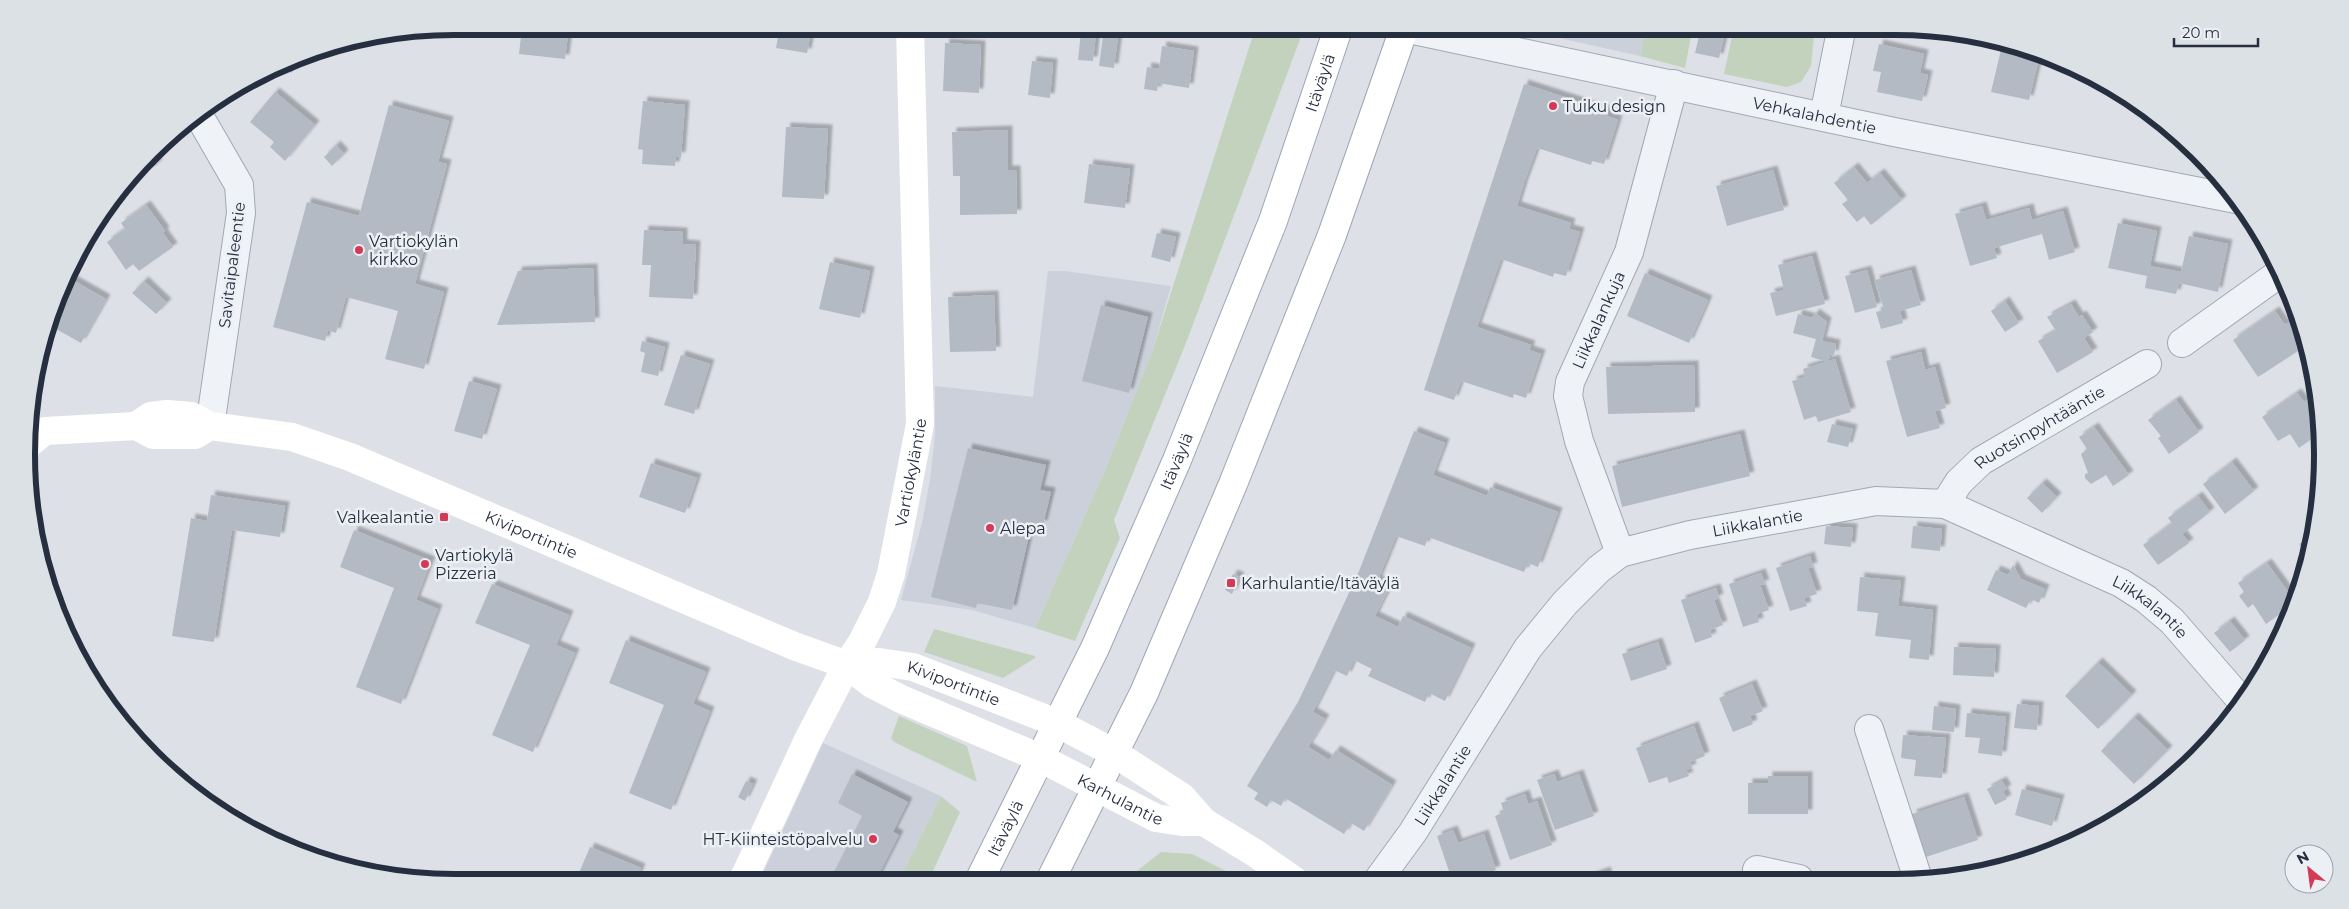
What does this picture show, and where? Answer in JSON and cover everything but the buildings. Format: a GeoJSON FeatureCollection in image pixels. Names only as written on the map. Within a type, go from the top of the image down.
{"type":"FeatureCollection","features":[{"type":"Feature","properties":{"kind":"main road","name":"Vartiokyläntie"},"geometry":{"type":"LineString","coordinates":[[746,874],[808,740],[847,664],[862,642],[887,588],[920,424],[910,35]]}},
{"type":"Feature","properties":{"kind":"main road","name":"Itäväylä"},"geometry":{"type":"LineString","coordinates":[[983,874],[1095,648],[1184,442],[1273,221],[1336,35]]}},
{"type":"Feature","properties":{"kind":"main road"},"geometry":{"type":"LineString","coordinates":[[1054,874],[1144,692],[1233,484],[1332,235],[1399,35]]}},
{"type":"Feature","properties":{"kind":"main road"},"geometry":{"type":"LineString","coordinates":[[36,432],[136,426],[153,435],[195,436],[210,426]]}},
{"type":"Feature","properties":{"kind":"main road","name":"Kiviportintie"},"geometry":{"type":"LineString","coordinates":[[210,426],[292,437],[350,457],[776,638],[847,664],[872,684],[900,699],[1040,758]]}},
{"type":"Feature","properties":{"kind":"main road","name":"Kiviportintie"},"geometry":{"type":"LineString","coordinates":[[847,664],[879,662],[913,667],[1057,723]]}},
{"type":"Feature","properties":{"kind":"main road","name":"Karhulantie"},"geometry":{"type":"LineString","coordinates":[[1057,723],[1114,753],[1182,797],[1204,822],[1285,874]]}},
{"type":"Feature","properties":{"kind":"main road","name":"Karhulantie"},"geometry":{"type":"LineString","coordinates":[[1040,758],[1156,818],[1168,821],[1204,822]]}},
{"type":"Feature","properties":{"kind":"street","name":"Vehkalahdentie"},"geometry":{"type":"LineString","coordinates":[[1440,35],[1824,116],[2225,197]]}},
{"type":"Feature","properties":{"kind":"street"},"geometry":{"type":"LineString","coordinates":[[1824,116],[1840,35]]}},
{"type":"Feature","properties":{"kind":"street","name":"Liikkalankuja"},"geometry":{"type":"LineString","coordinates":[[1620,554],[1579,441],[1568,396],[1570,382],[1629,252],[1674,84]]}},
{"type":"Feature","properties":{"kind":"street","name":"Savitaipaleentie"},"geometry":{"type":"LineString","coordinates":[[202,120],[239,185],[241,213],[210,426]]}},
{"type":"Feature","properties":{"kind":"street"},"geometry":{"type":"LineString","coordinates":[[2182,344],[2275,277]]}},
{"type":"Feature","properties":{"kind":"street","name":"Ruotsinpyhtääntie"},"geometry":{"type":"LineString","coordinates":[[1945,504],[1959,482],[1981,461],[2147,364]]}},
{"type":"Feature","properties":{"kind":"street","name":"Liikkalantie"},"geometry":{"type":"LineString","coordinates":[[1382,874],[1413,832],[1528,648],[1565,603],[1599,569],[1620,554],[1690,535],[1876,501],[1945,504],[2121,583],[2146,599],[2172,621],[2237,696]]}},
{"type":"Feature","properties":{"kind":"street"},"geometry":{"type":"LineString","coordinates":[[1869,729],[1916,873]]}},
{"type":"Feature","properties":{"kind":"street"},"geometry":{"type":"LineString","coordinates":[[1757,870],[1776,874]]}},
{"type":"Feature","properties":{"kind":"shaded area"},"geometry":{"type":"Polygon","coordinates":[[[1546,35],[1644,35],[1640,56],[1546,35]]]}},
{"type":"Feature","properties":{"kind":"shaded area"},"geometry":{"type":"Polygon","coordinates":[[[1048,271],[1065,271],[1171,286],[1152,352],[1106,468],[1035,628],[972,610],[901,600],[922,523],[930,480],[935,435],[935,386],[1033,397],[1048,271]]]}},
{"type":"Feature","properties":{"kind":"shaded area"},"geometry":{"type":"Polygon","coordinates":[[[823,743],[941,796],[902,874],[763,874],[823,743]]]}},
{"type":"Feature","properties":{"kind":"green space"},"geometry":{"type":"Polygon","coordinates":[[[1253,35],[1302,35],[1186,343],[1114,520],[1120,538],[1075,641],[1035,628],[1106,468],[1152,352],[1253,35]]]}},
{"type":"Feature","properties":{"kind":"green space"},"geometry":{"type":"Polygon","coordinates":[[[1644,35],[1691,35],[1685,68],[1640,56],[1644,35]]]}},
{"type":"Feature","properties":{"kind":"green space"},"geometry":{"type":"Polygon","coordinates":[[[1732,35],[1814,35],[1811,66],[1801,82],[1787,87],[1724,74],[1732,35]]]}},
{"type":"Feature","properties":{"kind":"green space"},"geometry":{"type":"Polygon","coordinates":[[[934,629],[1035,656],[1035,658],[1003,678],[924,652],[934,629]]]}},
{"type":"Feature","properties":{"kind":"green space"},"geometry":{"type":"Polygon","coordinates":[[[899,716],[967,746],[977,782],[894,742],[891,738],[899,716]]]}},
{"type":"Feature","properties":{"kind":"green space"},"geometry":{"type":"Polygon","coordinates":[[[941,796],[960,812],[932,874],[902,874],[941,796]]]}},
{"type":"Feature","properties":{"kind":"green space"},"geometry":{"type":"Polygon","coordinates":[[[1161,852],[1192,854],[1226,871],[1224,874],[1133,874],[1161,852]]]}},
{"type":"Feature","properties":{"kind":"place","name":"Tuiku design"},"geometry":{"type":"Point","coordinates":[1553,106]}},
{"type":"Feature","properties":{"kind":"place","name":"Vartiokylän kirkko"},"geometry":{"type":"Point","coordinates":[359,250]}},
{"type":"Feature","properties":{"kind":"place","name":"Valkealantie"},"geometry":{"type":"Point","coordinates":[444,517]}},
{"type":"Feature","properties":{"kind":"place","name":"Alepa"},"geometry":{"type":"Point","coordinates":[990,528]}},
{"type":"Feature","properties":{"kind":"place","name":"Vartiokylä Pizzeria"},"geometry":{"type":"Point","coordinates":[425,564]}},
{"type":"Feature","properties":{"kind":"place","name":"Karhulantie/Itäväylä"},"geometry":{"type":"Point","coordinates":[1231,583]}},
{"type":"Feature","properties":{"kind":"place","name":"HT-Kiinteistöpalvelu"},"geometry":{"type":"Point","coordinates":[873,839]}}]}
